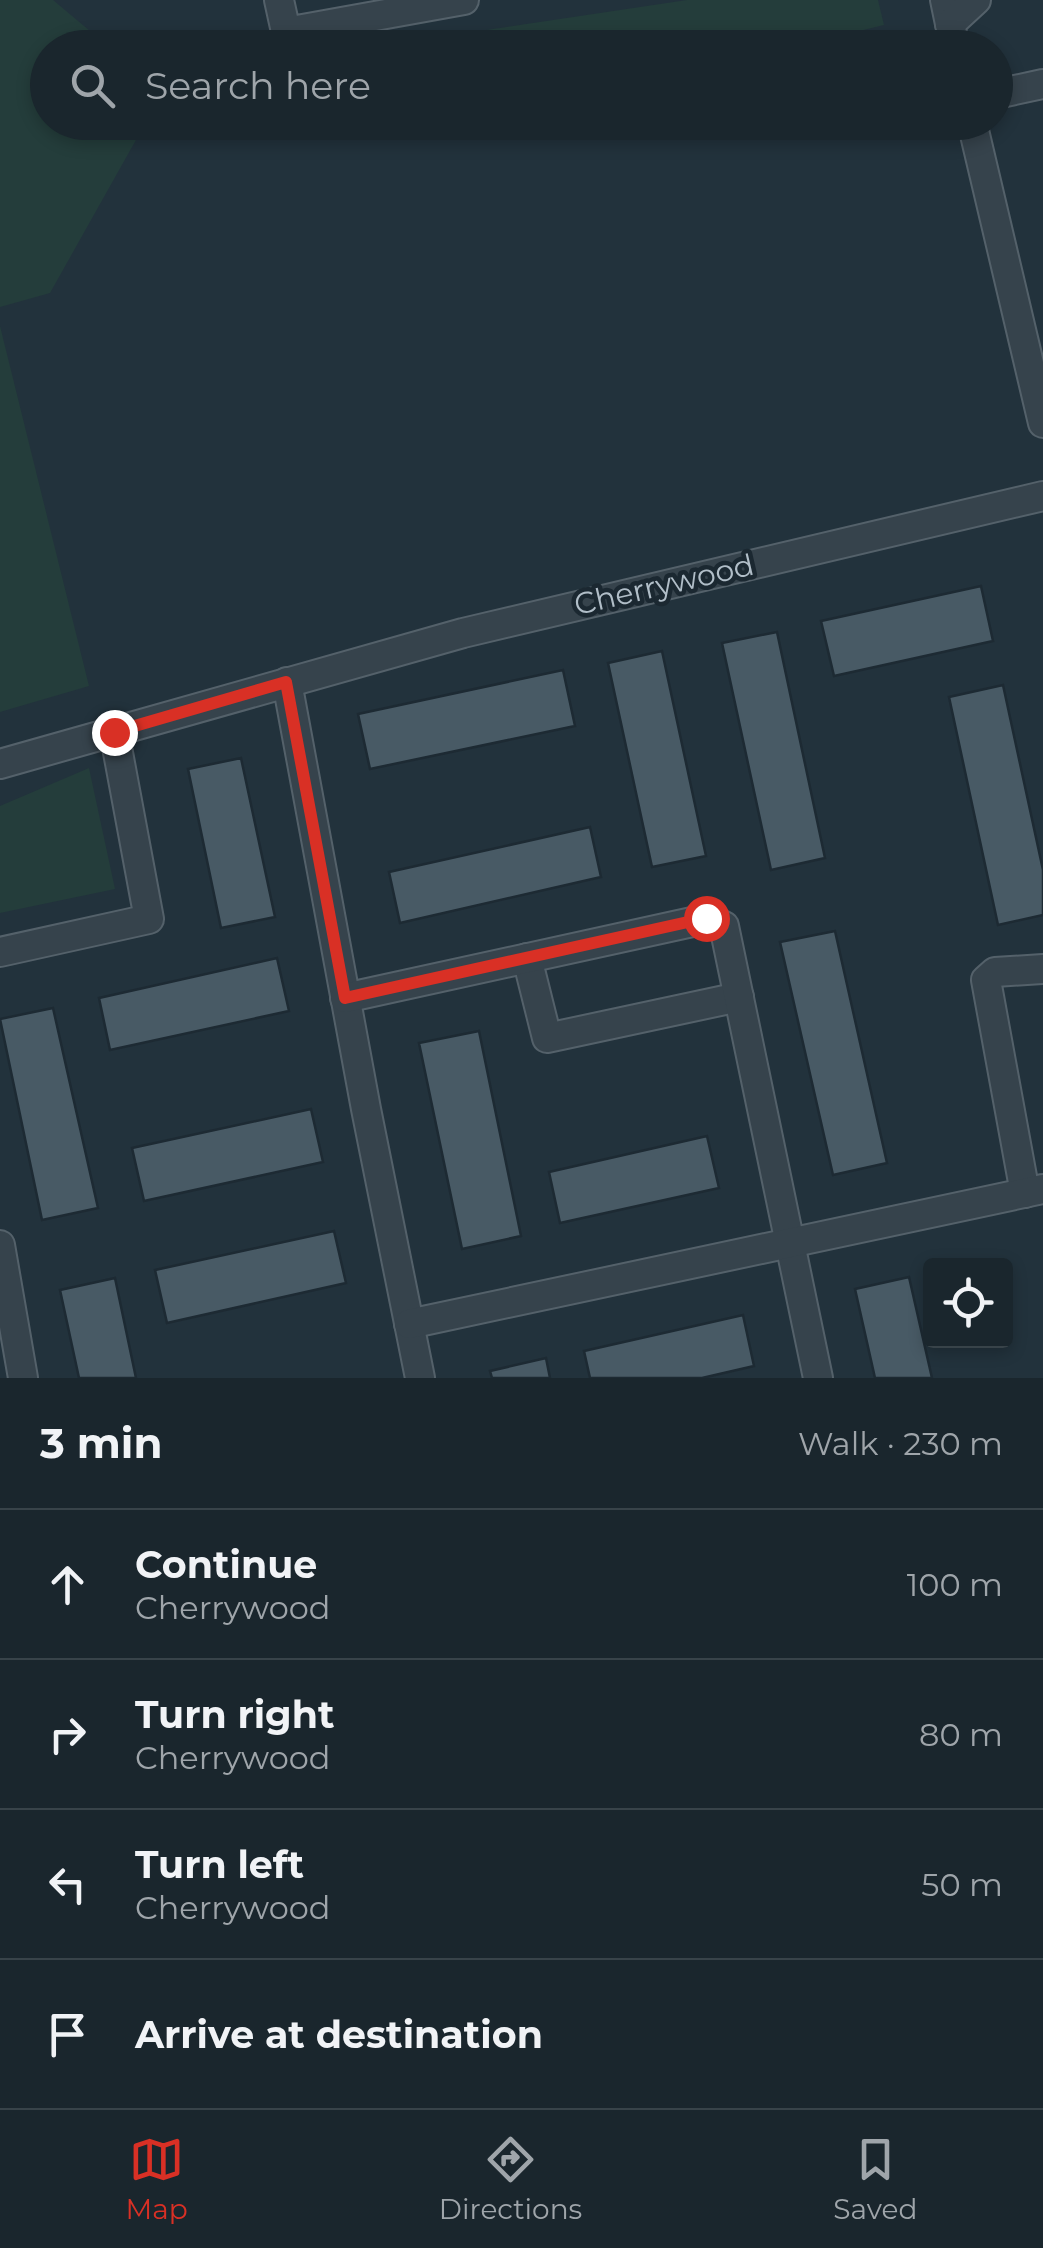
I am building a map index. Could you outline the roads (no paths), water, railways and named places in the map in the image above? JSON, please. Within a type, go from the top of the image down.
[{"type":"street","points":[[279,0],[286,30]]},
{"type":"street","points":[[299,30],[464,0]]},
{"type":"street","points":[[950,24],[976,0]]},
{"type":"street","points":[[1013,90],[1043,84]]},
{"type":"street","points":[[976,140],[1043,424]]},
{"type":"street","name":"Cherrywood","points":[[0,764],[482,628],[1043,496]]},
{"type":"street","points":[[286,682],[420,1378]]},
{"type":"street","points":[[0,952],[149,919],[114,732]]},
{"type":"street","points":[[345,998],[706,918],[724,926],[818,1378]]},
{"type":"street","points":[[527,958],[547,1038],[738,997]]},
{"type":"street","points":[[409,1324],[1034,1191],[986,980],[995,972],[1043,969]]},
{"type":"street","points":[[0,1245],[23,1378]]}]
